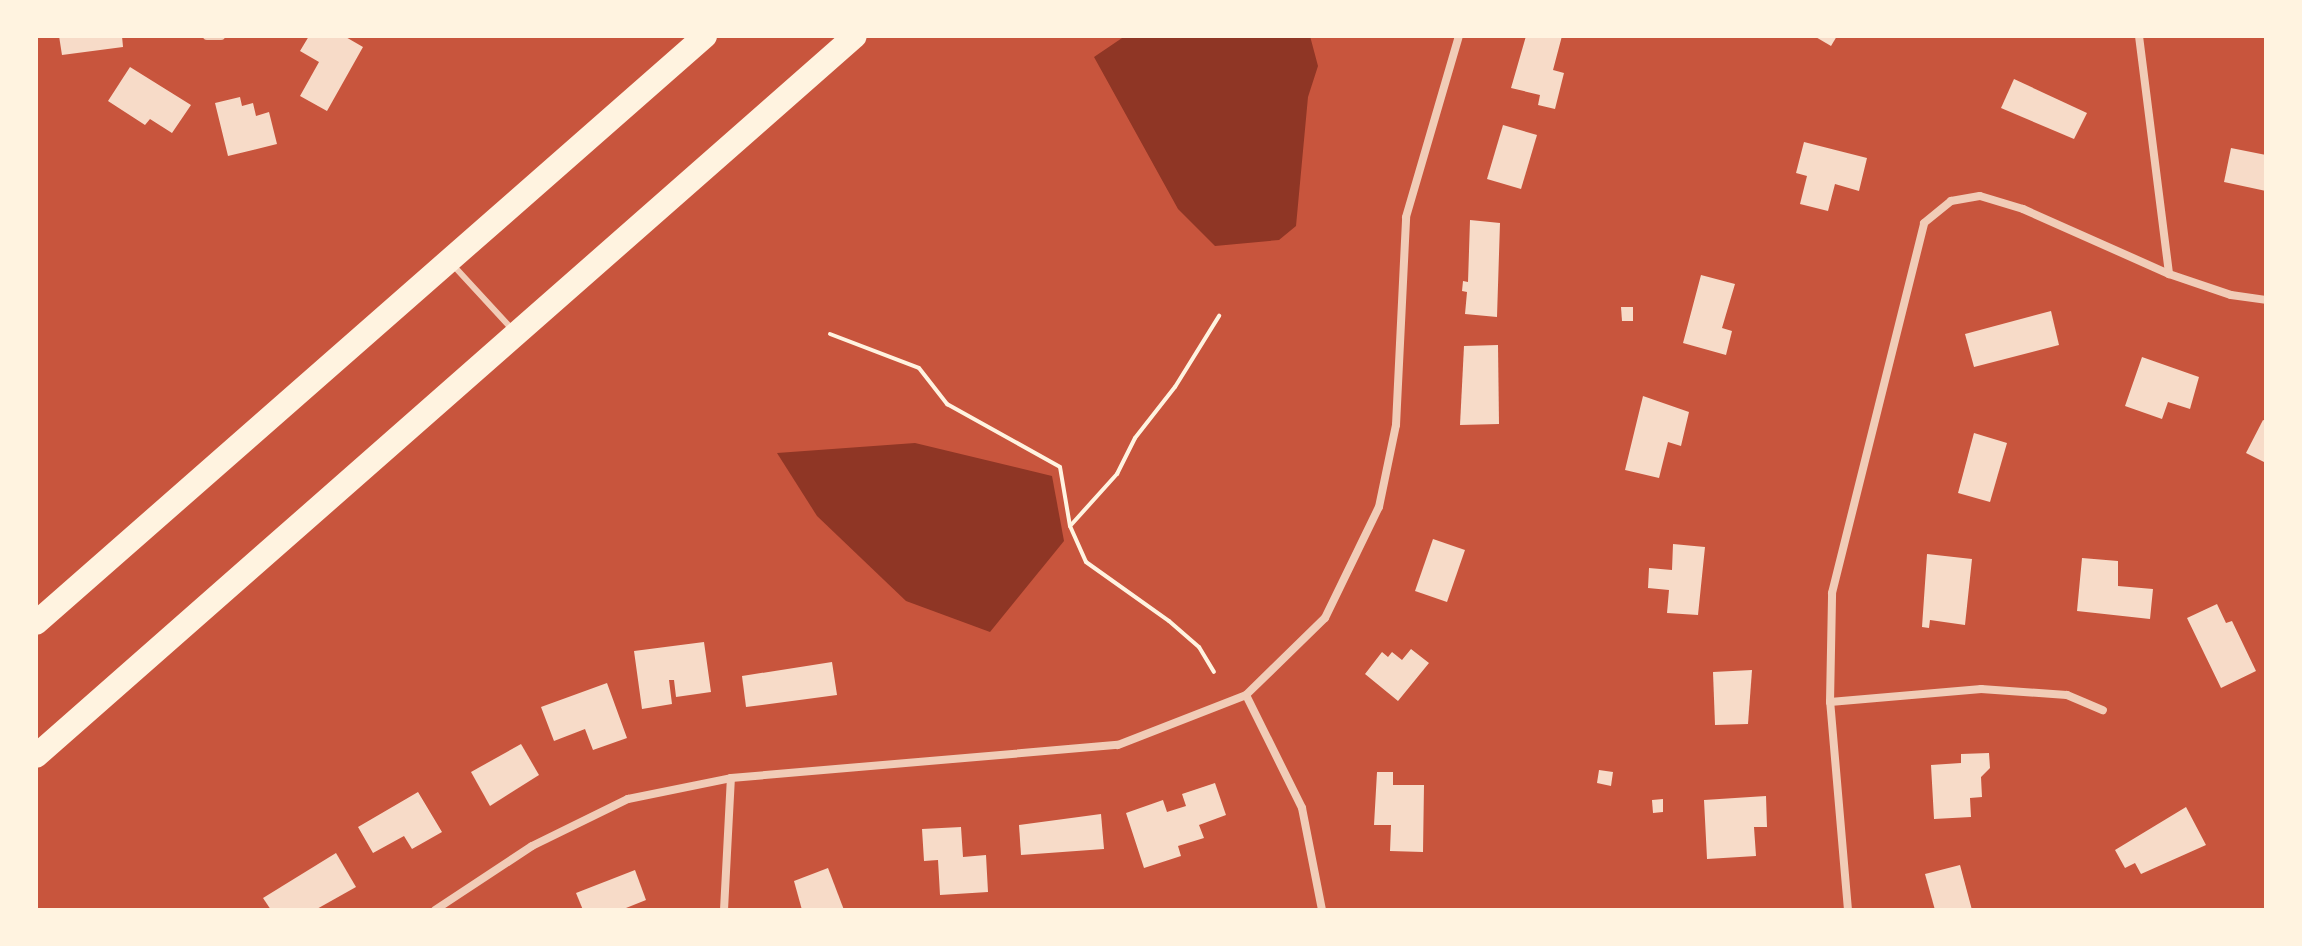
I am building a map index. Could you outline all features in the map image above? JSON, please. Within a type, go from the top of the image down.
[{"type":"highway","points":[[36,623],[705,36]]},
{"type":"highway","points":[[36,756],[855,36]]},
{"type":"street","points":[[207,36],[221,36]]},
{"type":"street","points":[[435,910],[532,846],[628,799],[731,778],[1118,745],[1246,695],[1325,618],[1379,507],[1396,425],[1406,217],[1459,36]]},
{"type":"street","points":[[2139,36],[2169,274]]},
{"type":"street","points":[[1848,910],[1830,702],[1832,593],[1924,223],[1938,208],[1960,197],[1980,196],[2023,209],[2169,274],[2231,295],[2266,300]]},
{"type":"street","points":[[1830,702],[1981,689],[2067,695],[2103,710]]},
{"type":"street","points":[[1246,695],[1302,808],[1322,910]]},
{"type":"street","points":[[724,910],[731,778]]},
{"type":"lane","points":[[450,261],[518,334]]},
{"type":"path","points":[[1070,526],[1117,474],[1135,438],[1175,387],[1219,316]]},
{"type":"path","points":[[830,334],[919,368],[947,404],[1060,467],[1070,526],[1086,562],[1169,621],[1199,647],[1214,672]]},
{"type":"shaded area","points":[[1125,36],[1310,36],[1318,66],[1308,97],[1296,226],[1279,240],[1215,246],[1178,209],[1094,57]]},
{"type":"shaded area","points":[[915,443],[1052,476],[1064,541],[990,632],[906,601],[817,516],[777,453]]},
{"type":"building","points":[[59,36],[122,36],[123,47],[62,55]]},
{"type":"building","points":[[309,36],[344,36],[363,47],[327,111],[300,96],[319,62],[300,51]]},
{"type":"building","points":[[1526,36],[1562,36],[1553,70],[1564,73],[1555,109],[1538,105],[1540,95],[1511,88]]},
{"type":"building","points":[[1814,36],[1837,36],[1831,46]]},
{"type":"building","points":[[130,67],[191,105],[172,133],[150,119],[145,125],[108,101]]},
{"type":"building","points":[[2014,79],[2087,113],[2074,139],[2001,108]]},
{"type":"building","points":[[240,97],[242,106],[253,103],[256,116],[269,112],[277,144],[228,156],[215,103]]},
{"type":"building","points":[[1503,125],[1537,135],[1521,189],[1487,179]]},
{"type":"building","points":[[1804,142],[1867,158],[1859,191],[1835,184],[1828,211],[1800,204],[1807,176],[1796,173]]},
{"type":"building","points":[[2231,148],[2266,155],[2266,191],[2224,182]]},
{"type":"building","points":[[1470,220],[1500,223],[1497,317],[1465,314],[1467,292],[1462,291],[1463,281],[1468,282]]},
{"type":"building","points":[[1701,275],[1735,284],[1722,328],[1732,331],[1726,355],[1683,343]]},
{"type":"building","points":[[1621,307],[1633,307],[1633,321],[1622,321]]},
{"type":"building","points":[[2051,311],[2059,345],[1974,367],[1965,334]]},
{"type":"building","points":[[1498,345],[1499,424],[1460,425],[1464,346]]},
{"type":"building","points":[[2142,357],[2199,377],[2190,409],[2168,402],[2162,419],[2125,406]]},
{"type":"building","points":[[1643,396],[1689,412],[1681,446],[1668,442],[1659,478],[1625,470]]},
{"type":"building","points":[[2263,420],[2266,421],[2266,463],[2246,453]]},
{"type":"building","points":[[1974,433],[2007,443],[1990,502],[1958,493]]},
{"type":"building","points":[[1433,539],[1465,550],[1447,602],[1415,591]]},
{"type":"building","points":[[1673,544],[1705,547],[1698,615],[1667,613],[1669,590],[1648,588],[1649,568],[1672,570]]},
{"type":"building","points":[[1927,554],[1972,559],[1965,625],[1930,620],[1929,628],[1922,627]]},
{"type":"building","points":[[2082,558],[2118,561],[2118,586],[2153,589],[2150,619],[2077,611]]},
{"type":"building","points":[[2217,604],[2226,623],[2232,621],[2256,671],[2221,688],[2187,618]]},
{"type":"building","points":[[704,642],[711,692],[676,697],[674,680],[669,680],[672,704],[642,709],[634,651]]},
{"type":"building","points":[[1411,649],[1429,663],[1398,701],[1365,674],[1382,652],[1388,657],[1392,652],[1402,660]]},
{"type":"building","points":[[832,662],[837,695],[746,707],[742,676]]},
{"type":"building","points":[[1752,670],[1748,724],[1715,725],[1713,672]]},
{"type":"building","points":[[607,683],[627,738],[593,750],[585,729],[554,741],[541,707]]},
{"type":"building","points":[[521,744],[539,775],[490,806],[471,772]]},
{"type":"building","points":[[1989,753],[1990,768],[1981,777],[1982,797],[1970,798],[1971,817],[1934,819],[1931,765],[1961,763],[1961,754]]},
{"type":"building","points":[[1599,770],[1613,772],[1611,786],[1597,783]]},
{"type":"building","points":[[1377,772],[1393,772],[1393,785],[1424,785],[1423,852],[1390,851],[1391,825],[1374,825]]},
{"type":"building","points":[[1215,783],[1226,815],[1199,825],[1204,838],[1178,846],[1181,856],[1144,868],[1126,813],[1163,800],[1167,812],[1186,806],[1182,794]]},
{"type":"building","points":[[418,792],[442,832],[412,849],[404,836],[373,853],[358,827]]},
{"type":"building","points":[[1766,796],[1767,827],[1754,827],[1756,856],[1707,859],[1704,800]]},
{"type":"building","points":[[1663,799],[1663,812],[1653,813],[1652,800]]},
{"type":"building","points":[[2186,807],[2206,845],[2141,874],[2135,863],[2125,868],[2115,850]]},
{"type":"building","points":[[1101,814],[1104,849],[1021,855],[1019,825]]},
{"type":"building","points":[[961,827],[963,857],[986,855],[988,892],[940,895],[938,860],[924,861],[922,829]]},
{"type":"building","points":[[336,853],[356,887],[315,910],[271,910],[263,898]]},
{"type":"building","points":[[1960,865],[1972,910],[1935,910],[1925,874]]},
{"type":"building","points":[[828,868],[844,910],[802,910],[794,881]]},
{"type":"building","points":[[635,870],[646,900],[621,910],[583,910],[576,893]]}]
